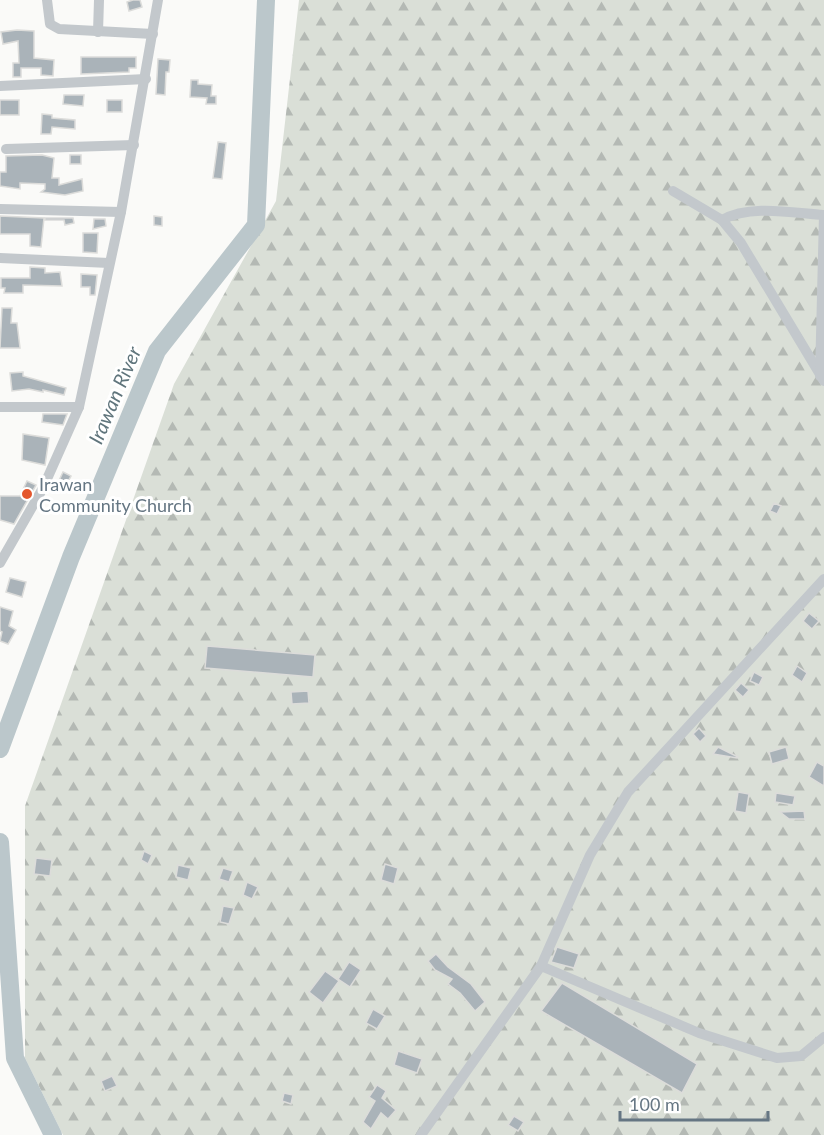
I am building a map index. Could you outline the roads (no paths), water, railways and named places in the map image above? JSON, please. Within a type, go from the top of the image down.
[{"type":"street","points":[[47,0],[48,19],[54,28],[153,34]]},
{"type":"street","points":[[98,32],[99,0]]},
{"type":"street","points":[[0,563],[43,488],[79,407],[91,361],[134,146],[158,0]]},
{"type":"street","points":[[0,86],[146,79]]},
{"type":"street","points":[[6,149],[134,146]]},
{"type":"street","points":[[673,191],[722,220],[741,243],[822,379]]},
{"type":"street","points":[[0,209],[121,212]]},
{"type":"street","points":[[722,220],[731,215],[748,212],[824,215],[822,379]]},
{"type":"street","points":[[0,258],[109,263]]},
{"type":"street","points":[[0,407],[79,407]]},
{"type":"street","points":[[421,1135],[541,966],[590,855],[628,792],[824,579]]},
{"type":"street","points":[[541,966],[699,1033],[777,1058],[801,1056],[824,1037]]},
{"type":"waterway","name":"Irawan River","points":[[0,749],[71,557],[157,351],[256,225],[266,0]]},
{"type":"waterway","name":"Irawan River","points":[[0,842],[15,1058],[53,1135]]},
{"type":"place","name":"Irawan Community Church","points":[[27,494]]}]
